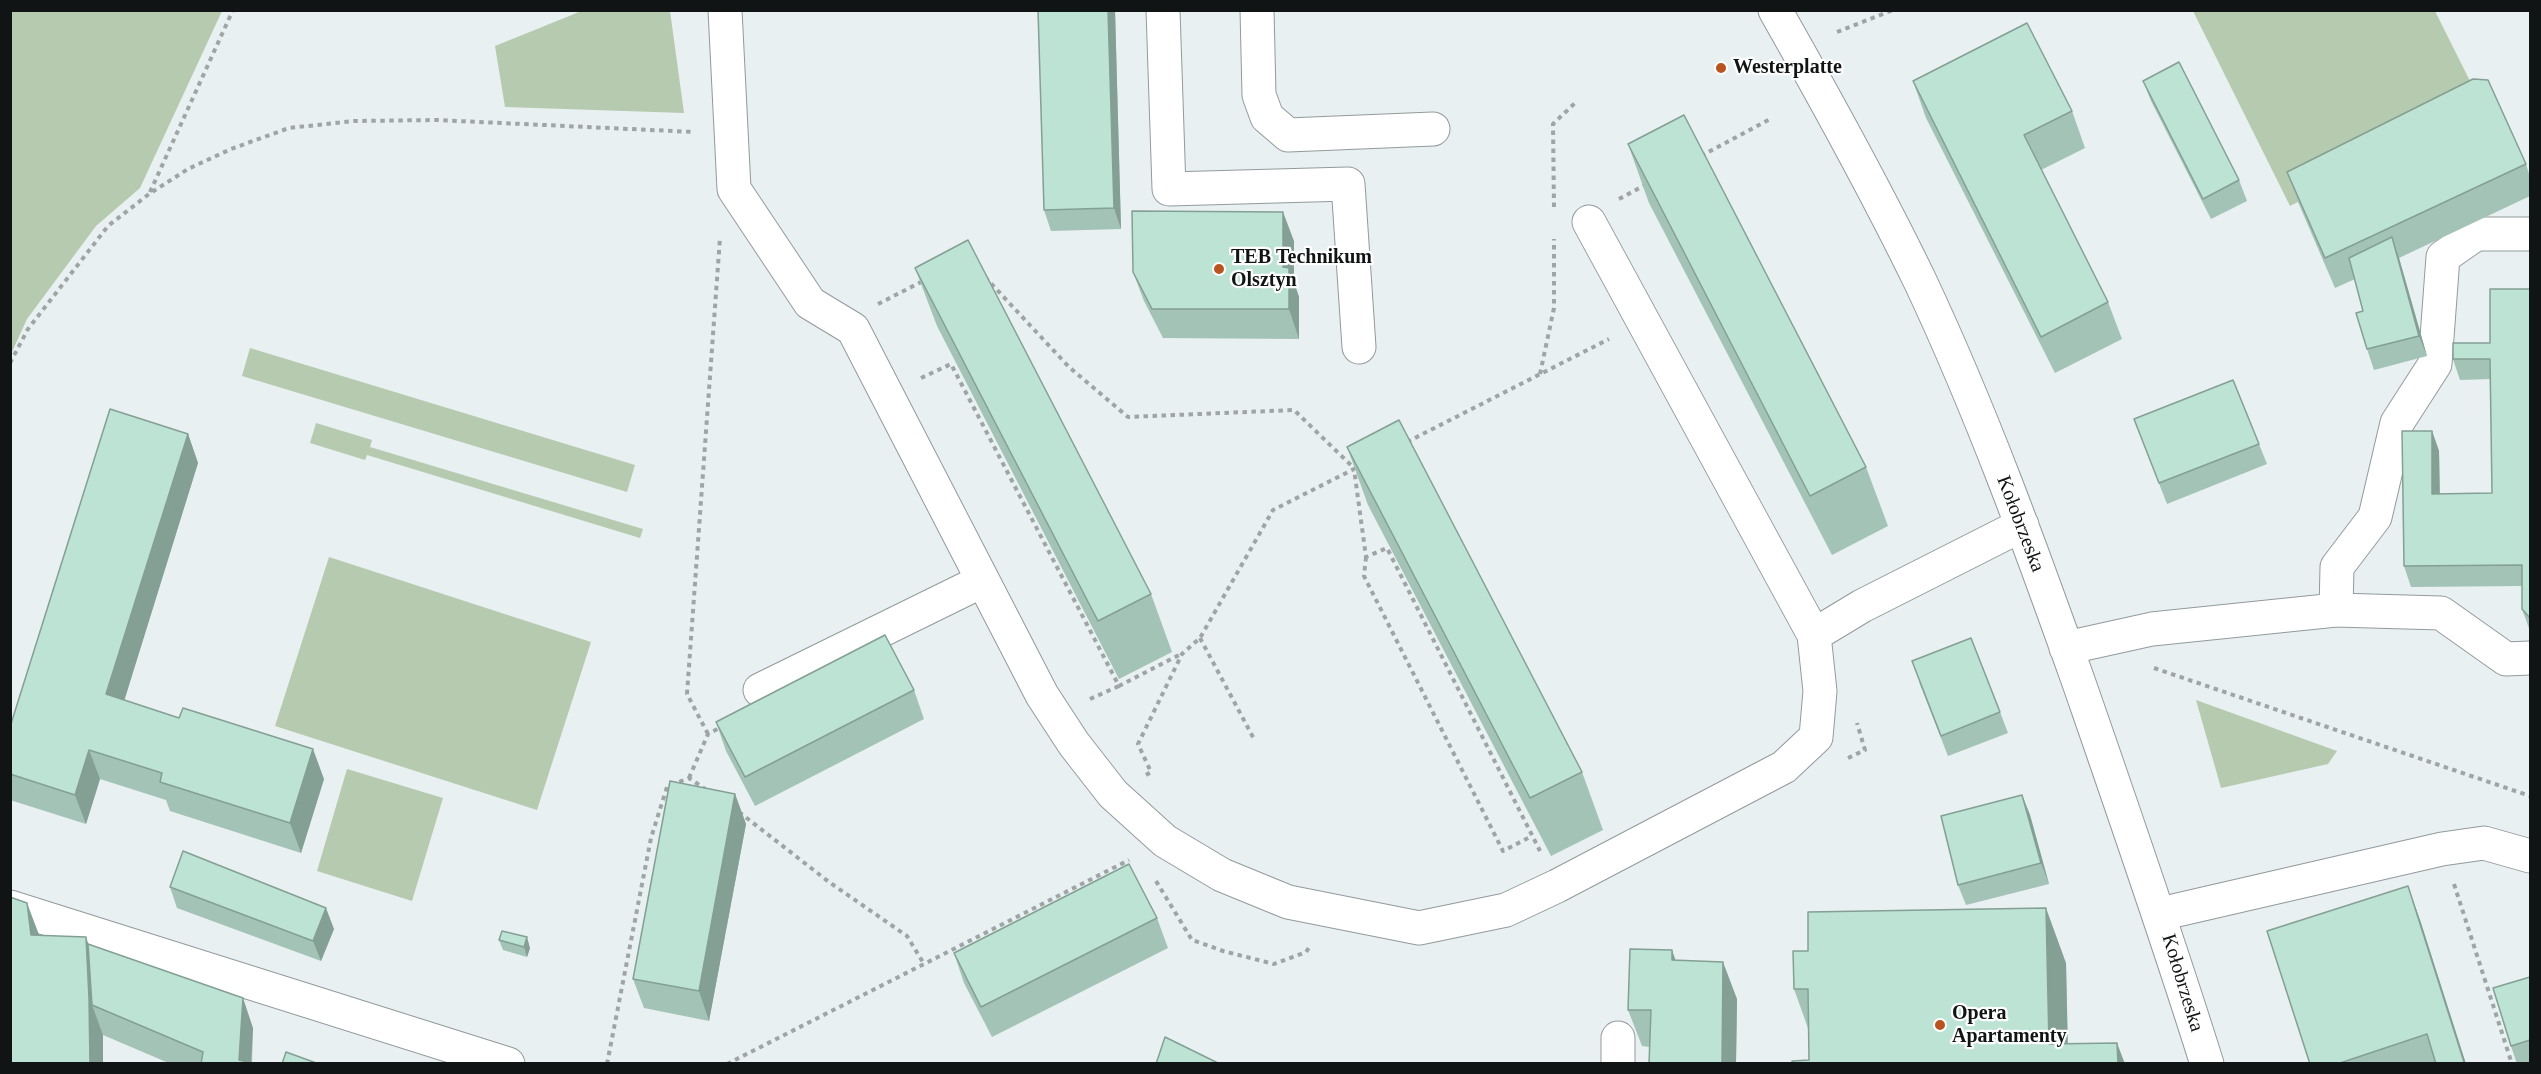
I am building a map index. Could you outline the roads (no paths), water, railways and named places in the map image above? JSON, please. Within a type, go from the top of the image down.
[{"type":"street","points":[[725,10],[734,189],[810,303],[853,329],[1042,695],[1074,744],[1113,794],[1165,841],[1222,875],[1288,902],[1419,927],[1506,910],[1557,886],[1784,767],[1816,737],[1820,691],[1814,635],[1589,222]]},
{"type":"street","points":[[1163,10],[1169,189],[1348,184],[1359,347]]},
{"type":"street","points":[[1257,10],[1259,95],[1267,117],[1288,135],[1433,129]]},
{"type":"street","name":"Kołobrzeska","points":[[1774,10],[1896,233],[1921,285],[2022,525],[2160,914],[2207,1064]]},
{"type":"street","points":[[2336,610],[2337,567],[2375,517],[2397,423],[2435,364],[2443,257],[2476,234],[2530,234]]},
{"type":"street","points":[[1814,635],[1862,606],[2022,525]]},
{"type":"street","points":[[760,690],[982,581]]},
{"type":"street","points":[[2066,648],[2151,629],[2336,610],[2441,613],[2506,659],[2530,658]]},
{"type":"street","points":[[2160,914],[2442,849],[2484,843],[2530,856]]},
{"type":"street","points":[[10,907],[490,1060]]},
{"type":"place","name":"Westerplatte","points":[[1721,68]]},
{"type":"place","name":"TEB Technikum Olsztyn","points":[[1219,269]]},
{"type":"place","name":"Opera Apartamenty","points":[[1940,1025]]}]
